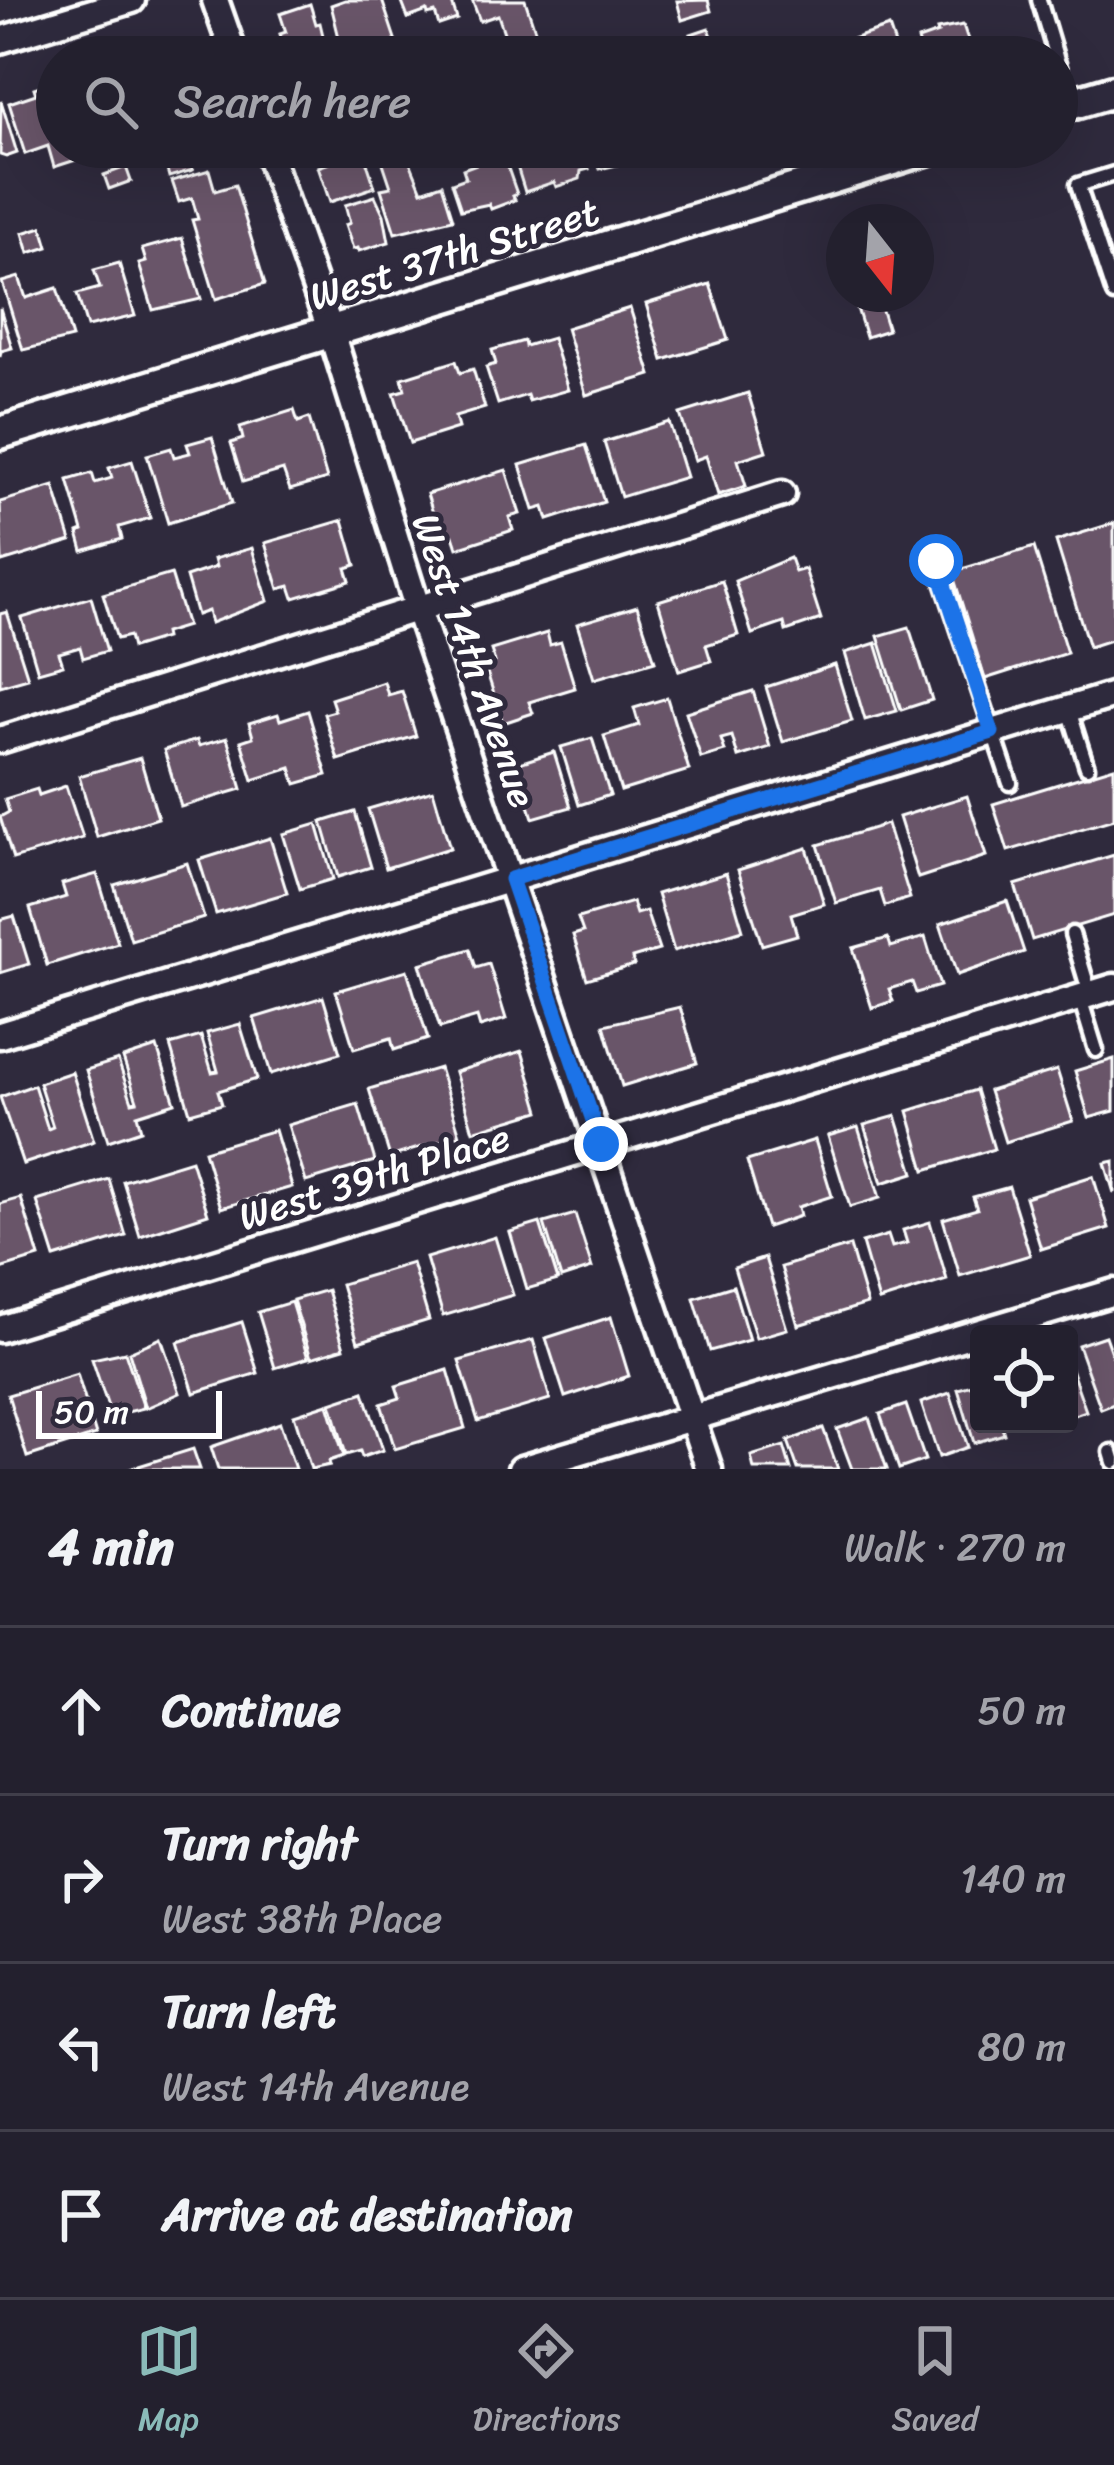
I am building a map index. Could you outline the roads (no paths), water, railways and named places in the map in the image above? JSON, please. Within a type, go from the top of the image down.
[{"type":"street","points":[[0,40],[132,0]]},
{"type":"street","points":[[215,0],[228,36]]},
{"type":"street","points":[[1078,102],[1114,91]]},
{"type":"street","name":"West 14th Avenue","points":[[273,168],[709,1469]]},
{"type":"street","name":"West 37th Street","points":[[0,433],[864,168]]},
{"type":"street","points":[[0,740],[782,494]]},
{"type":"street","points":[[0,1034],[1114,695]]},
{"type":"street","name":"West 39th Place","points":[[0,1329],[1094,994]]},
{"type":"street","points":[[521,1469],[1114,1292]]},
{"type":"lane","points":[[1039,0],[1050,36]]},
{"type":"lane","points":[[1114,174],[1078,185],[1114,293]]},
{"type":"lane","points":[[936,561],[1010,783]]},
{"type":"lane","points":[[1068,709],[1087,767]]},
{"type":"lane","points":[[1072,934],[1094,994],[1096,1050]]}]
